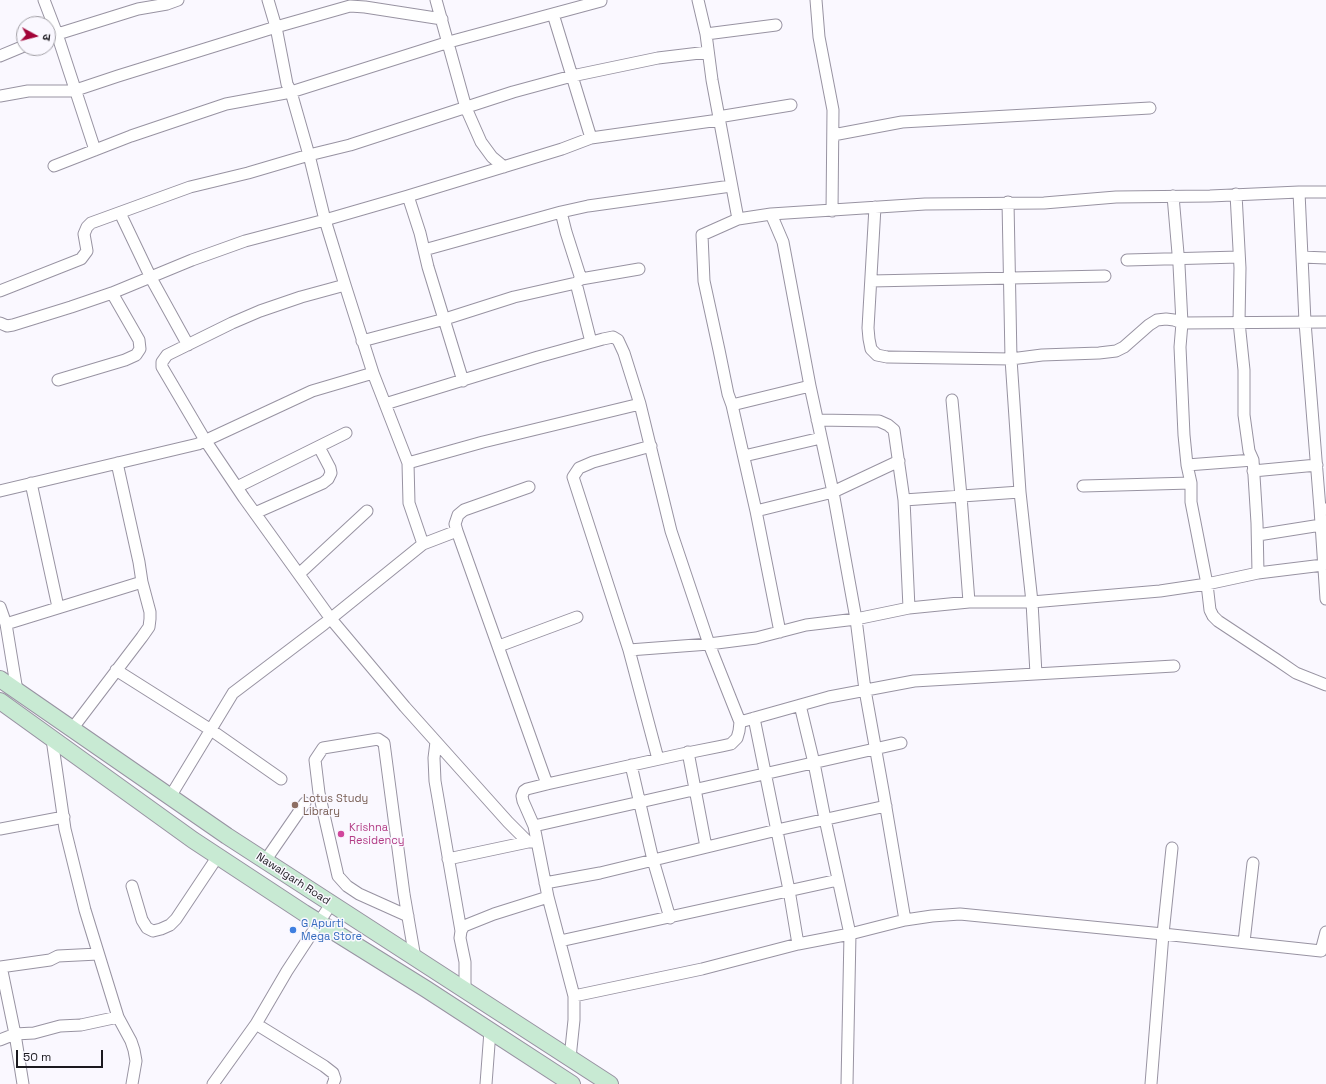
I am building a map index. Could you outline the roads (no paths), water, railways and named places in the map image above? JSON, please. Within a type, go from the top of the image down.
[{"type":"street","points":[[44,0],[48,16]]},
{"type":"street","points":[[56,34],[138,9],[167,4],[178,0]]},
{"type":"street","points":[[268,0],[276,27],[287,84],[291,92],[309,155],[325,220],[344,285],[373,373],[408,463],[409,503],[423,544]]},
{"type":"street","points":[[436,0],[466,108],[481,142],[492,157],[504,167]]},
{"type":"street","points":[[698,0],[706,34],[719,118],[738,219]]},
{"type":"street","points":[[816,0],[819,37],[833,110],[832,211]]},
{"type":"street","points":[[54,166],[131,136],[226,104],[291,92],[448,42],[602,2]]},
{"type":"street","points":[[0,96],[28,91],[57,92],[76,90],[276,27],[350,6],[442,18]]},
{"type":"street","points":[[553,14],[591,138]]},
{"type":"street","points":[[706,34],[776,25]]},
{"type":"street","points":[[56,42],[76,90],[95,150]]},
{"type":"street","points":[[0,56],[16,49]]},
{"type":"street","points":[[0,291],[81,259],[87,251],[84,234],[86,227],[91,223],[190,188],[350,145],[514,92],[572,76],[658,58],[708,52]]},
{"type":"street","points":[[0,323],[7,326],[13,325],[112,293],[192,260],[245,241],[408,196],[562,149],[591,138],[791,106]]},
{"type":"street","points":[[833,135],[902,122],[1150,108]]},
{"type":"street","points":[[424,250],[561,212],[588,206],[731,186]]},
{"type":"street","points":[[1299,192],[1305,322],[1317,465],[1323,509],[1321,525],[1326,598]]},
{"type":"street","points":[[780,632],[756,511],[732,405],[728,394],[704,281],[702,235],[738,219],[771,214],[925,204],[1008,202],[1044,203],[1116,196],[1210,196],[1326,192]]},
{"type":"street","points":[[1236,194],[1239,257],[1239,322],[1244,370],[1244,415],[1249,451],[1253,466],[1258,535],[1258,573]]},
{"type":"street","points":[[408,196],[463,381]]},
{"type":"street","points":[[1173,196],[1179,259],[1182,323],[1180,354],[1184,435],[1187,465],[1191,483],[1191,502],[1207,584],[1210,610],[1218,622],[1296,673],[1326,685]]},
{"type":"street","points":[[1008,202],[1011,359],[1020,492],[1032,602],[1036,674]]},
{"type":"street","points":[[875,207],[869,339],[871,349],[877,354],[887,357],[1011,359],[1042,355],[1116,351],[1129,344],[1149,325],[1158,320],[1166,319],[1182,323],[1326,322]]},
{"type":"street","points":[[561,212],[591,342]]},
{"type":"street","points":[[120,213],[150,278],[188,345]]},
{"type":"street","points":[[771,214],[784,242],[810,386],[833,492],[856,619],[865,690],[886,806],[904,920]]},
{"type":"street","points":[[1127,260],[1239,257]]},
{"type":"street","points":[[1302,257],[1326,258]]},
{"type":"street","points":[[362,341],[445,319],[514,297],[578,281],[639,269]]},
{"type":"street","points":[[871,282],[1105,276]]},
{"type":"street","points":[[344,285],[301,297],[260,311],[164,357],[162,367],[205,440],[331,619],[405,707],[508,822],[532,842]]},
{"type":"street","points":[[58,380],[125,360],[136,355],[140,349],[139,340],[112,293]]},
{"type":"street","points":[[385,404],[591,342],[613,337],[618,340],[624,353],[640,404],[671,531],[709,644],[740,722],[737,738],[731,744],[688,752],[547,784],[524,791],[522,796],[523,801],[534,826],[532,842],[545,883],[574,996],[574,1020],[570,1058]]},
{"type":"street","points":[[0,491],[198,444],[312,391],[373,373]]},
{"type":"street","points":[[732,405],[810,386]]},
{"type":"street","points":[[952,400],[969,602]]},
{"type":"street","points":[[408,463],[483,442],[640,404]]},
{"type":"street","points":[[817,420],[879,422],[888,425],[894,430],[904,500],[909,608]]},
{"type":"street","points":[[237,487],[346,433]]},
{"type":"street","points":[[744,456],[821,438]]},
{"type":"street","points":[[651,446],[593,462],[579,468],[573,477],[629,650],[658,759]]},
{"type":"street","points":[[255,513],[323,483],[328,479],[331,473],[330,468],[319,447]]},
{"type":"street","points":[[756,511],[833,492],[899,461]]},
{"type":"street","points":[[72,729],[149,627],[150,612],[142,582],[117,463]]},
{"type":"street","points":[[1187,465],[1317,465]]},
{"type":"street","points":[[31,483],[58,607]]},
{"type":"street","points":[[1083,486],[1191,483]]},
{"type":"street","points":[[529,487],[464,510],[458,515],[455,524],[547,784]]},
{"type":"street","points":[[904,500],[1020,492]]},
{"type":"street","points":[[299,574],[367,511]]},
{"type":"street","points":[[1258,535],[1321,525]]},
{"type":"street","points":[[160,816],[233,693],[331,619],[423,544],[457,531]]},
{"type":"street","points":[[629,650],[709,644],[756,638],[806,625],[856,619],[909,608],[969,602],[1032,602],[1152,592],[1207,584],[1258,573],[1323,565]]},
{"type":"street","points":[[6,624],[142,582]]},
{"type":"street","points":[[0,607],[6,624],[17,691]]},
{"type":"street","points":[[498,646],[577,617]]},
{"type":"street","points":[[740,722],[829,697],[914,681],[1174,666]]},
{"type":"street","points":[[116,670],[211,730],[281,779]]},
{"type":"street","name":"Nawalgarh Road","points":[[0,679],[227,836],[610,1084]]},
{"type":"street","points":[[0,701],[218,856],[319,923],[426,989],[572,1084]]},
{"type":"street","points":[[800,705],[814,762],[850,934],[847,1084]]},
{"type":"street","points":[[754,718],[789,890],[798,944]]},
{"type":"street","points":[[52,739],[66,829],[85,910],[118,1017],[131,1041],[134,1050],[136,1061],[130,1083]]},
{"type":"street","points":[[408,916],[359,894],[347,886],[338,876],[319,793],[315,760],[322,748],[378,739],[384,743],[415,958]]},
{"type":"street","points":[[436,742],[434,758],[435,781],[461,931],[460,938],[465,962],[465,990]]},
{"type":"street","points":[[534,826],[902,743]]},
{"type":"street","points":[[688,752],[706,847]]},
{"type":"street","points":[[631,765],[653,860],[670,918]]},
{"type":"street","points":[[265,861],[305,803]]},
{"type":"street","points":[[545,883],[600,872],[886,806]]},
{"type":"street","points":[[0,829],[64,817]]},
{"type":"street","points":[[448,860],[532,842]]},
{"type":"street","points":[[1152,1084],[1163,934],[1172,848]]},
{"type":"street","points":[[132,886],[142,920],[147,928],[153,931],[161,929],[170,925],[176,919],[218,856]]},
{"type":"street","points":[[1244,942],[1253,864]]},
{"type":"street","points":[[560,941],[838,880]]},
{"type":"street","points":[[461,931],[464,926],[469,923],[548,897]]},
{"type":"street","points":[[213,1084],[256,1024],[287,972],[331,904]]},
{"type":"street","points":[[574,996],[702,969],[798,944],[850,934],[904,920],[932,916],[960,914],[1323,951],[1326,932]]},
{"type":"street","points":[[23,1084],[15,1034],[2,971],[0,968],[50,960],[58,956],[98,954]]},
{"type":"street","points":[[0,1040],[15,1034],[34,1033],[60,1026],[81,1025],[118,1017]]},
{"type":"street","points":[[256,1024],[333,1073],[335,1079],[333,1084]]},
{"type":"street","points":[[486,1084],[490,1031]]},
{"type":"place","name":"Lotus Study Library","points":[[295,805]]},
{"type":"place","name":"Krishna Residency","points":[[341,834]]},
{"type":"place","name":"G Apurti Mega Store","points":[[293,930]]}]
